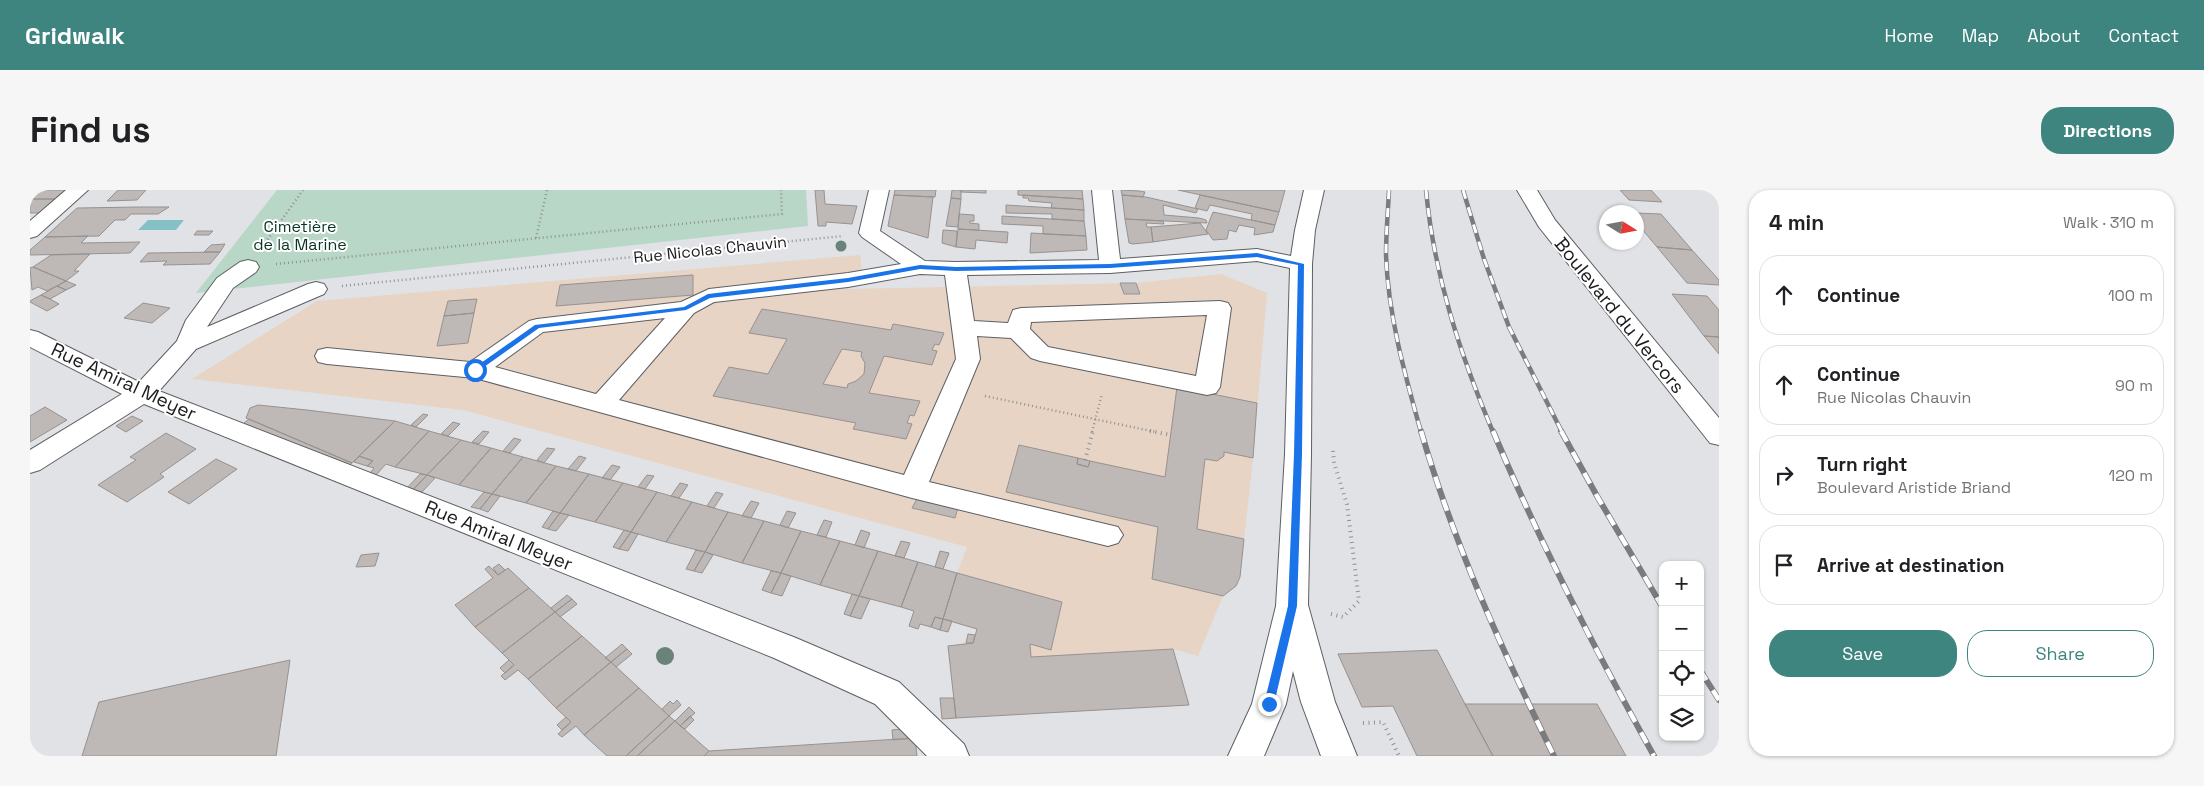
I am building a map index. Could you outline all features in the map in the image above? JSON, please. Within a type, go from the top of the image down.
[{"type":"street","points":[[30,232],[78,190]]},
{"type":"street","points":[[879,190],[869,233],[920,267]]},
{"type":"street","points":[[1102,190],[1110,266]]},
{"type":"street","points":[[1246,756],[1269,704],[1292,606],[1298,454],[1301,264],[1305,230],[1314,190]]},
{"type":"street","name":"Boulevard du Vercors","points":[[1527,190],[1546,223],[1719,436]]},
{"type":"street","points":[[601,404],[686,308],[708,296],[848,280],[920,267],[956,269],[1110,266],[1257,255],[1301,264]]},
{"type":"street","points":[[30,463],[142,394],[188,344],[198,320],[225,283],[248,267]]},
{"type":"street","points":[[912,488],[968,359],[956,269]]},
{"type":"street","points":[[188,344],[316,289]]},
{"type":"street","points":[[475,370],[537,326],[686,308]]},
{"type":"street","points":[[964,328],[1018,331],[1040,353],[1207,387],[1220,308],[1021,315],[1018,331]]},
{"type":"street","name":"Rue Amiral Meyer","points":[[30,337],[142,394],[785,648],[887,693],[951,756]]},
{"type":"street","points":[[328,356],[475,370],[912,488],[1108,535]]},
{"type":"street","points":[[1292,606],[1318,702],[1339,756]]},
{"type":"path","points":[[248,267],[303,190]]},
{"type":"path","points":[[536,238],[547,190]]},
{"type":"path","points":[[248,267],[782,214],[781,190]]},
{"type":"path","name":"Rue Nicolas Chauvin","points":[[316,289],[869,233]]},
{"type":"path","points":[[1085,460],[1110,367]]},
{"type":"path","points":[[955,389],[1171,435]]},
{"type":"path","points":[[1292,606],[1343,617],[1359,601],[1347,504],[1334,464],[1333,444]]},
{"type":"shaded area","points":[[860,255],[862,272],[848,272],[848,289],[1136,283],[1221,274],[1267,293],[1253,458],[1240,577],[1236,586],[1223,596],[1198,656],[1173,649],[1031,657],[1030,644],[1051,650],[1062,602],[957,573],[967,547],[463,410],[192,379],[317,301]]},
{"type":"green space","name":"Cimetière de la Marine","points":[[277,190],[806,190],[808,226],[196,293]]},
{"type":"water","points":[[148,220],[184,220],[176,230],[138,230]]},
{"type":"building","points":[[30,190],[66,190],[55,199],[30,199]]},
{"type":"building","points":[[118,190],[146,190],[137,200],[107,201]]},
{"type":"building","points":[[815,190],[824,190],[825,204],[857,206],[852,224],[826,222],[826,226],[818,226]]},
{"type":"building","points":[[895,190],[936,190],[935,197],[894,195]]},
{"type":"building","points":[[952,190],[961,190],[961,199],[951,198]]},
{"type":"building","points":[[961,190],[986,190],[986,193],[961,192]]},
{"type":"building","points":[[1018,190],[1082,190],[1083,199],[1018,195]]},
{"type":"building","points":[[1121,190],[1145,192],[1143,197],[1122,195]]},
{"type":"building","points":[[1178,190],[1285,190],[1279,212]]},
{"type":"building","points":[[1620,190],[1651,190],[1662,202],[1629,200]]},
{"type":"building","points":[[894,195],[933,197],[928,238],[888,226]]},
{"type":"building","points":[[1023,195],[1083,199],[1084,210],[1051,208],[1052,203],[1029,201],[1028,198],[1023,198]]},
{"type":"building","points":[[1122,195],[1146,197],[1198,209],[1196,213],[1163,205],[1164,215],[1199,218],[1206,220],[1207,223],[1125,219]]},
{"type":"building","points":[[1200,195],[1279,212],[1275,225],[1251,220],[1252,214],[1210,205],[1207,211],[1195,208]]},
{"type":"building","points":[[951,198],[961,199],[958,227],[946,226]]},
{"type":"building","points":[[30,199],[55,199],[40,213],[30,213]]},
{"type":"building","points":[[1006,205],[1084,210],[1084,221],[1052,219],[1052,214],[1006,213]]},
{"type":"building","points":[[169,207],[158,214],[131,214],[125,220],[115,220],[99,236],[45,237],[77,208]]},
{"type":"building","points":[[1213,212],[1275,225],[1273,232],[1254,235],[1255,228],[1239,225],[1236,232],[1229,230],[1227,239],[1213,240],[1206,230]]},
{"type":"building","points":[[1644,213],[1661,214],[1692,250],[1657,247],[1644,232]]},
{"type":"building","points":[[959,214],[974,215],[974,221],[970,221],[970,223],[979,224],[979,230],[958,229]]},
{"type":"building","points":[[1002,216],[1084,221],[1086,236],[1043,234],[1043,226],[1002,224]]},
{"type":"building","points":[[1125,219],[1163,221],[1164,224],[1146,223],[1147,227],[1151,227],[1153,242],[1133,244],[1129,243]]},
{"type":"building","points":[[1200,223],[1208,234],[1153,242],[1151,227]]},
{"type":"building","points":[[958,229],[1008,232],[1007,243],[976,240],[975,249],[956,247]]},
{"type":"building","points":[[943,230],[957,231],[956,247],[942,243]]},
{"type":"building","points":[[197,231],[213,231],[209,235],[194,235]]},
{"type":"building","points":[[1031,233],[1086,236],[1087,250],[1030,253]]},
{"type":"building","points":[[88,236],[81,243],[140,242],[130,253],[30,255],[30,250],[45,237]]},
{"type":"building","points":[[225,244],[220,252],[204,252],[211,245]]},
{"type":"building","points":[[1657,247],[1692,250],[1719,280],[1719,285],[1687,283]]},
{"type":"building","points":[[220,252],[210,264],[163,265],[167,261],[140,262],[148,253]]},
{"type":"building","points":[[90,254],[74,271],[79,271],[66,281],[33,267],[51,255]]},
{"type":"building","points":[[33,267],[66,281],[47,291],[38,287],[32,290],[30,268]]},
{"type":"building","points":[[693,275],[693,295],[556,306],[560,285]]},
{"type":"building","points":[[66,281],[76,285],[66,290],[57,286]]},
{"type":"building","points":[[1120,283],[1136,283],[1140,294],[1124,294]]},
{"type":"building","points":[[57,286],[66,290],[50,299],[41,295]]},
{"type":"building","points":[[1672,294],[1707,296],[1719,310],[1719,337],[1704,336]]},
{"type":"building","points":[[41,295],[59,304],[47,311],[30,302]]},
{"type":"building","points":[[477,299],[474,313],[444,316],[448,301]]},
{"type":"building","points":[[143,303],[170,308],[152,323],[124,318]]},
{"type":"building","points":[[762,309],[891,330],[893,324],[944,333],[939,345],[935,344],[932,350],[937,351],[932,365],[884,356],[869,393],[920,401],[914,416],[910,415],[907,423],[912,424],[906,439],[853,429],[856,423],[713,396],[729,367],[768,374],[787,339],[749,333]],"holes":[[[842,349],[862,352],[861,356],[865,363],[864,374],[856,381],[848,384],[847,388],[823,384]]]},
{"type":"building","points":[[474,313],[468,343],[437,346],[444,316]]},
{"type":"building","points":[[1704,336],[1719,337],[1719,354]]},
{"type":"building","points":[[1177,387],[1257,403],[1253,458],[1224,452],[1224,456],[1217,461],[1205,459],[1197,529],[1244,539],[1240,577],[1236,586],[1223,596],[1152,579],[1158,527],[1006,492],[1019,445],[1078,458],[1077,464],[1088,467],[1090,461],[1165,477]]},
{"type":"building","points":[[258,405],[395,421],[352,463],[246,418],[250,408]]},
{"type":"building","points":[[45,407],[67,420],[30,442],[30,416]]},
{"type":"building","points":[[423,414],[428,415],[416,427],[411,425]]},
{"type":"building","points":[[132,416],[143,421],[126,432],[116,426]]},
{"type":"building","points":[[249,419],[352,463],[346,469],[245,425],[244,423]]},
{"type":"building","points":[[395,421],[429,431],[395,467],[386,464],[376,475],[370,473],[374,468],[367,466],[373,461],[359,456]]},
{"type":"building","points":[[453,422],[460,424],[448,436],[441,434]]},
{"type":"building","points":[[429,431],[461,440],[427,475],[395,467]]},
{"type":"building","points":[[483,431],[489,432],[479,444],[472,442]]},
{"type":"building","points":[[166,433],[196,449],[160,474],[164,477],[127,502],[98,485],[136,460],[130,457]]},
{"type":"building","points":[[514,438],[521,440],[510,453],[503,451]]},
{"type":"building","points":[[461,440],[491,448],[459,485],[427,475]]},
{"type":"building","points":[[491,448],[523,457],[492,494],[459,485]]},
{"type":"building","points":[[547,448],[555,449],[544,463],[537,460]]},
{"type":"building","points":[[359,456],[373,461],[367,466],[354,462]]},
{"type":"building","points":[[579,456],[586,458],[576,471],[568,469]]},
{"type":"building","points":[[523,457],[556,466],[526,503],[492,494]]},
{"type":"building","points":[[1078,458],[1090,461],[1088,467],[1077,464]]},
{"type":"building","points":[[216,459],[237,469],[189,504],[168,492]]},
{"type":"building","points":[[612,465],[620,467],[610,480],[602,478]]},
{"type":"building","points":[[556,466],[589,474],[560,513],[526,503]]},
{"type":"building","points":[[420,474],[427,475],[413,490],[407,488]]},
{"type":"building","points":[[589,474],[623,483],[595,522],[560,513]]},
{"type":"building","points":[[427,475],[435,478],[422,492],[413,490]]},
{"type":"building","points":[[647,475],[654,476],[645,489],[638,487]]},
{"type":"building","points":[[623,483],[657,492],[631,532],[595,522]]},
{"type":"building","points":[[680,483],[688,485],[679,498],[671,496]]},
{"type":"building","points":[[484,492],[492,494],[480,509],[471,507]]},
{"type":"building","points":[[657,492],[692,502],[666,542],[631,532]]},
{"type":"building","points":[[716,492],[723,494],[714,508],[707,506]]},
{"type":"building","points":[[492,494],[500,496],[488,512],[480,509]]},
{"type":"building","points":[[919,495],[959,504],[955,518],[912,508]]},
{"type":"building","points":[[751,501],[759,503],[751,518],[742,516]]},
{"type":"building","points":[[692,502],[728,512],[705,552],[666,542]]},
{"type":"building","points":[[553,511],[560,513],[548,529],[542,527]]},
{"type":"building","points":[[787,511],[796,513],[788,528],[780,525]]},
{"type":"building","points":[[728,512],[764,521],[742,563],[705,552]]},
{"type":"building","points":[[560,513],[569,515],[556,531],[548,529]]},
{"type":"building","points":[[824,520],[832,522],[826,537],[817,535]]},
{"type":"building","points":[[764,521],[801,531],[781,573],[742,563]]},
{"type":"building","points":[[624,530],[631,532],[619,549],[613,547]]},
{"type":"building","points":[[861,530],[870,533],[864,548],[855,545]]},
{"type":"building","points":[[801,531],[840,541],[820,585],[781,573]]},
{"type":"building","points":[[631,532],[638,534],[628,551],[619,549]]},
{"type":"building","points":[[840,541],[878,551],[859,596],[820,585]]},
{"type":"building","points":[[901,541],[910,543],[904,558],[895,556]]},
{"type":"building","points":[[696,550],[705,552],[694,571],[686,569]]},
{"type":"building","points":[[878,551],[918,562],[901,607],[859,596]]},
{"type":"building","points":[[940,551],[949,553],[943,569],[935,567]]},
{"type":"building","points":[[705,552],[713,555],[702,573],[694,571]]},
{"type":"building","points":[[379,553],[375,566],[356,567],[361,555]]},
{"type":"building","points":[[918,562],[957,573],[943,619],[935,617],[931,627],[920,624],[918,629],[909,626],[914,611],[901,607]]},
{"type":"building","points":[[499,564],[505,570],[498,575],[493,568]]},
{"type":"building","points":[[489,566],[498,575],[508,568],[529,588],[475,627],[455,605],[493,578],[485,569]]},
{"type":"building","points":[[771,571],[781,573],[771,593],[762,590]]},
{"type":"building","points":[[781,573],[791,576],[782,596],[771,593]]},
{"type":"building","points":[[957,573],[1062,602],[1051,650],[1030,644],[1031,657],[1173,649],[1189,705],[956,718],[948,646],[973,643],[977,629],[943,619]]},
{"type":"building","points":[[529,588],[555,612],[502,653],[475,627]]},
{"type":"building","points":[[852,594],[859,596],[850,616],[844,614]]},
{"type":"building","points":[[567,595],[572,599],[555,612],[551,608]]},
{"type":"building","points":[[859,596],[870,599],[861,619],[850,616]]},
{"type":"building","points":[[572,599],[577,604],[560,617],[555,612]]},
{"type":"building","points":[[555,612],[582,636],[528,679],[518,670],[505,680],[501,676],[514,665],[502,653]]},
{"type":"building","points":[[935,617],[943,619],[940,630],[931,627]]},
{"type":"building","points":[[943,619],[952,621],[948,632],[940,630]]},
{"type":"building","points":[[968,634],[975,635],[973,643],[966,643]]},
{"type":"building","points":[[582,636],[611,662],[556,708],[528,679]]},
{"type":"building","points":[[622,644],[627,649],[611,662],[605,658]]},
{"type":"building","points":[[627,649],[632,654],[616,667],[611,662]]},
{"type":"building","points":[[1437,650],[1493,756],[1417,756],[1393,706],[1362,707],[1338,654]]},
{"type":"building","points":[[290,660],[276,756],[82,756],[99,702]]},
{"type":"building","points":[[509,660],[514,665],[505,673],[500,668]]},
{"type":"building","points":[[611,662],[639,688],[584,735],[576,726],[562,737],[558,734],[571,722],[556,708]]},
{"type":"building","points":[[639,688],[669,716],[626,756],[607,756],[584,735]]},
{"type":"building","points":[[940,698],[954,698],[956,718],[942,719]]},
{"type":"building","points":[[677,700],[681,705],[669,716],[662,709],[670,701],[673,704]]},
{"type":"building","points":[[1465,704],[1597,704],[1626,756],[1493,756]]},
{"type":"building","points":[[689,707],[695,713],[680,726],[675,721]]},
{"type":"building","points":[[669,716],[675,721],[637,756],[626,756]]},
{"type":"building","points":[[690,716],[694,720],[685,729],[680,726]]},
{"type":"building","points":[[566,717],[571,722],[562,730],[557,725]]},
{"type":"building","points":[[675,721],[709,751],[704,756],[637,756]]},
{"type":"building","points":[[914,728],[915,738],[893,740],[892,730]]},
{"type":"building","points":[[915,738],[917,756],[704,756],[709,751]]},
{"type":"railway","points":[[1389,190],[1386,255],[1390,300],[1403,367],[1421,432]]},
{"type":"railway","points":[[1426,190],[1435,253],[1450,314],[1459,344],[1493,432]]},
{"type":"railway","points":[[1463,190],[1484,259],[1509,327],[1562,432]]},
{"type":"railway","points":[[1421,431],[1448,515],[1480,596],[1554,756]]},
{"type":"railway","points":[[1493,431],[1569,596],[1654,756]]},
{"type":"railway","points":[[1561,431],[1662,606]]},
{"type":"railway","points":[[1704,676],[1719,700]]},
{"type":"route","points":[[475,370],[537,326],[686,308],[708,296],[848,280],[920,267],[956,269],[1110,266],[1257,255],[1301,264],[1298,454],[1292,606],[1269,704]]}]
